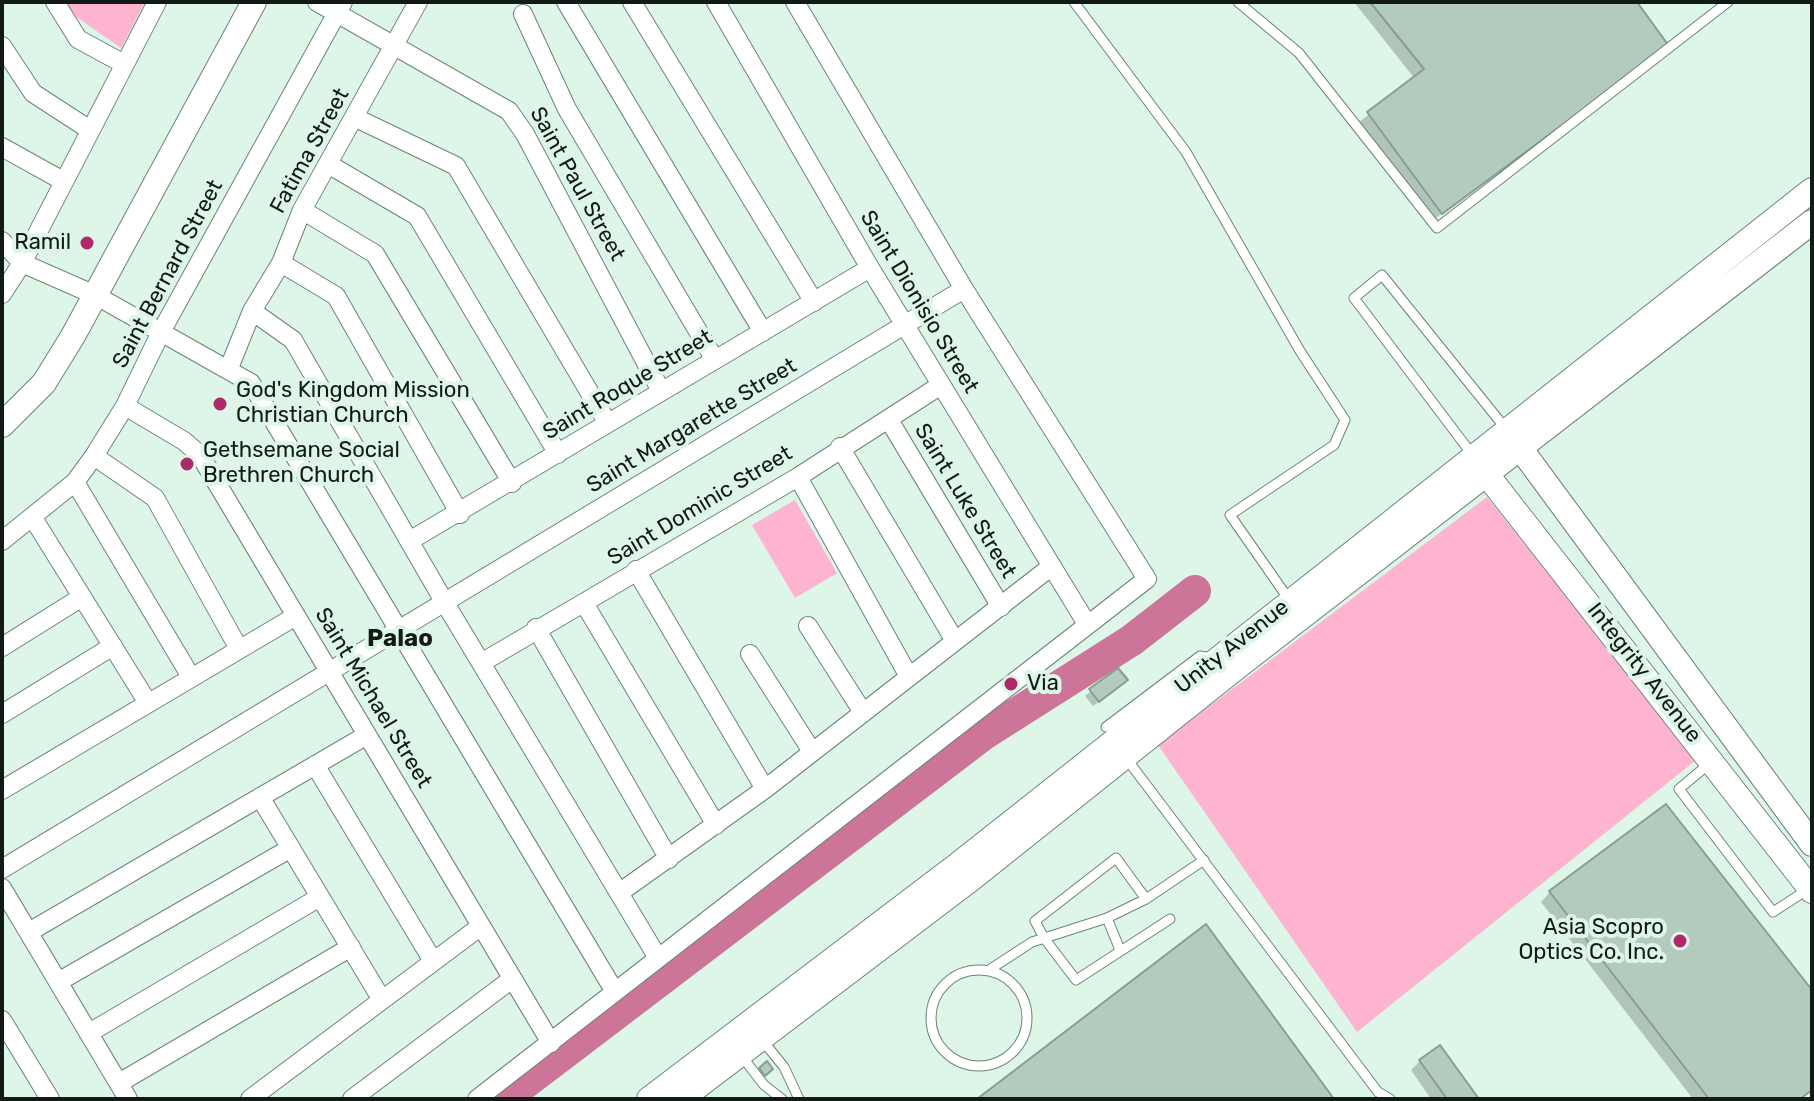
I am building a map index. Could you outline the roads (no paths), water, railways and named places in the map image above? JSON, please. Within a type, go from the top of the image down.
[{"type":"street","points":[[55,2],[78,39],[124,64]]},
{"type":"street","points":[[2,294],[22,263],[157,2]]},
{"type":"street","points":[[2,425],[32,397],[51,371],[254,2]]},
{"type":"street","name":"Saint Paul Street","points":[[317,2],[340,7],[395,44],[509,111],[525,134],[661,391]]},
{"type":"street","name":"Fatima Street","points":[[229,368],[252,311],[281,263],[302,210],[418,2]]},
{"type":"street","points":[[566,2],[763,332]]},
{"type":"street","points":[[632,2],[814,302]]},
{"type":"street","name":"Saint Dionisio Street","points":[[716,2],[870,268],[1087,624]]},
{"type":"street","points":[[477,1099],[1147,579],[964,289],[795,2]]},
{"type":"street","name":"Saint Bernard Street","points":[[2,541],[75,482],[94,456],[125,406],[161,332],[340,7]]},
{"type":"street","points":[[523,14],[567,109],[715,360]]},
{"type":"street","points":[[2,46],[33,93],[90,130]]},
{"type":"street","points":[[356,118],[456,166],[607,422]]},
{"type":"street","points":[[2,147],[63,181]]},
{"type":"street","points":[[328,164],[417,216],[558,454]]},
{"type":"street","name":"Unity Avenue","points":[[1514,440],[1812,190]]},
{"type":"street","points":[[302,210],[375,254],[512,483]]},
{"type":"street","name":"Unity Avenue","points":[[681,1099],[735,1046],[1290,601],[1812,222]]},
{"type":"street","points":[[2,241],[22,263],[95,295],[251,383],[615,992]]},
{"type":"street","points":[[281,263],[336,296],[460,514]]},
{"type":"street","name":"Saint Roque Street","points":[[411,540],[460,514],[607,422],[870,268]]},
{"type":"street","name":"Saint Margarette Street","points":[[2,869],[964,289]]},
{"type":"street","points":[[252,311],[293,340],[445,603],[658,958]]},
{"type":"street","name":"Saint Dominic Street","points":[[481,663],[798,477],[840,447],[889,420],[941,385]]},
{"type":"street","name":"Saint Michael Street","points":[[125,406],[184,441],[200,455],[551,1043]]},
{"type":"street","name":"Saint Luke Street","points":[[889,420],[1001,607]]},
{"type":"street","name":"Integrity Avenue","points":[[1514,440],[1812,844]]},
{"type":"street","points":[[840,447],[955,641]]},
{"type":"street","points":[[94,456],[155,498],[239,649]]},
{"type":"street","name":"Unity Avenue","points":[[755,1030],[966,883],[1254,654],[1480,466]]},
{"type":"street","name":"Integrity Avenue","points":[[1480,466],[1811,890]]},
{"type":"street","points":[[798,477],[908,675]]},
{"type":"street","points":[[75,482],[191,677]]},
{"type":"street","points":[[33,518],[148,703]]},
{"type":"street","points":[[619,893],[765,789],[811,750],[1052,566]]},
{"type":"street","points":[[636,570],[765,789]]},
{"type":"street","points":[[2,647],[82,597]]},
{"type":"street","points":[[584,603],[716,825]]},
{"type":"street","points":[[2,790],[296,616]]},
{"type":"street","points":[[808,626],[862,711]]},
{"type":"street","points":[[536,628],[669,859]]},
{"type":"street","points":[[2,714],[113,646]]},
{"type":"street","points":[[750,654],[811,750]]},
{"type":"street","points":[[29,932],[367,735]]},
{"type":"street","points":[[315,765],[433,961]]},
{"type":"street","points":[[260,797],[382,1000]]},
{"type":"street","points":[[58,982],[291,848]]},
{"type":"street","points":[[2,888],[123,1091],[351,947]]},
{"type":"street","points":[[89,1033],[320,897]]},
{"type":"street","points":[[250,1099],[481,926]]},
{"type":"street","points":[[352,1099],[512,979]]},
{"type":"street","points":[[2,1020],[50,1099]]},
{"type":"street","name":"Unity Avenue","points":[[649,1099],[735,1046]]},
{"type":"lane","points":[[1074,2],[1186,152],[1300,351],[1345,420],[1334,445],[1230,515],[1290,601]]},
{"type":"lane","points":[[1238,2],[1299,53],[1437,228],[1728,2]]},
{"type":"lane","points":[[1480,466],[1354,298],[1382,275],[1514,440]]},
{"type":"lane","points":[[1106,727],[1200,656],[1217,658]]},
{"type":"lane","points":[[1125,757],[1378,1092],[1390,1099]]},
{"type":"lane","points":[[1713,761],[1679,789],[1688,801],[1773,912],[1811,890]]},
{"type":"lane","points":[[1146,899],[1116,858],[1035,921],[1076,980],[1170,919]]},
{"type":"lane","points":[[989,970],[1007,977],[1020,991],[1028,1009],[1027,1029],[1019,1046],[1005,1060],[986,1066],[966,1065],[949,1057],[936,1042],[930,1011],[941,987],[962,972],[989,970],[1044,938],[1107,918],[1146,899],[1204,860]]},
{"type":"lane","points":[[1107,918],[1120,950]]},
{"type":"lane","points":[[755,1030],[784,1067],[799,1099]]},
{"type":"lane","points":[[735,1046],[764,1085],[782,1099]]},
{"type":"waterway","points":[[504,1099],[984,734],[1132,640],[1195,591]]},
{"type":"place","name":"Ramil","points":[[87,243]]},
{"type":"place","name":"God's Kingdom Mission Christian Church","points":[[220,404]]},
{"type":"place","name":"Gethsemane Social Brethren Church","points":[[187,464]]},
{"type":"place","name":"Via","points":[[1011,684]]},
{"type":"place","name":"Asia Scopro Optics Co. Inc.","points":[[1680,941]]},
{"type":"district","name":"Palao","points":[[400,639]]}]
